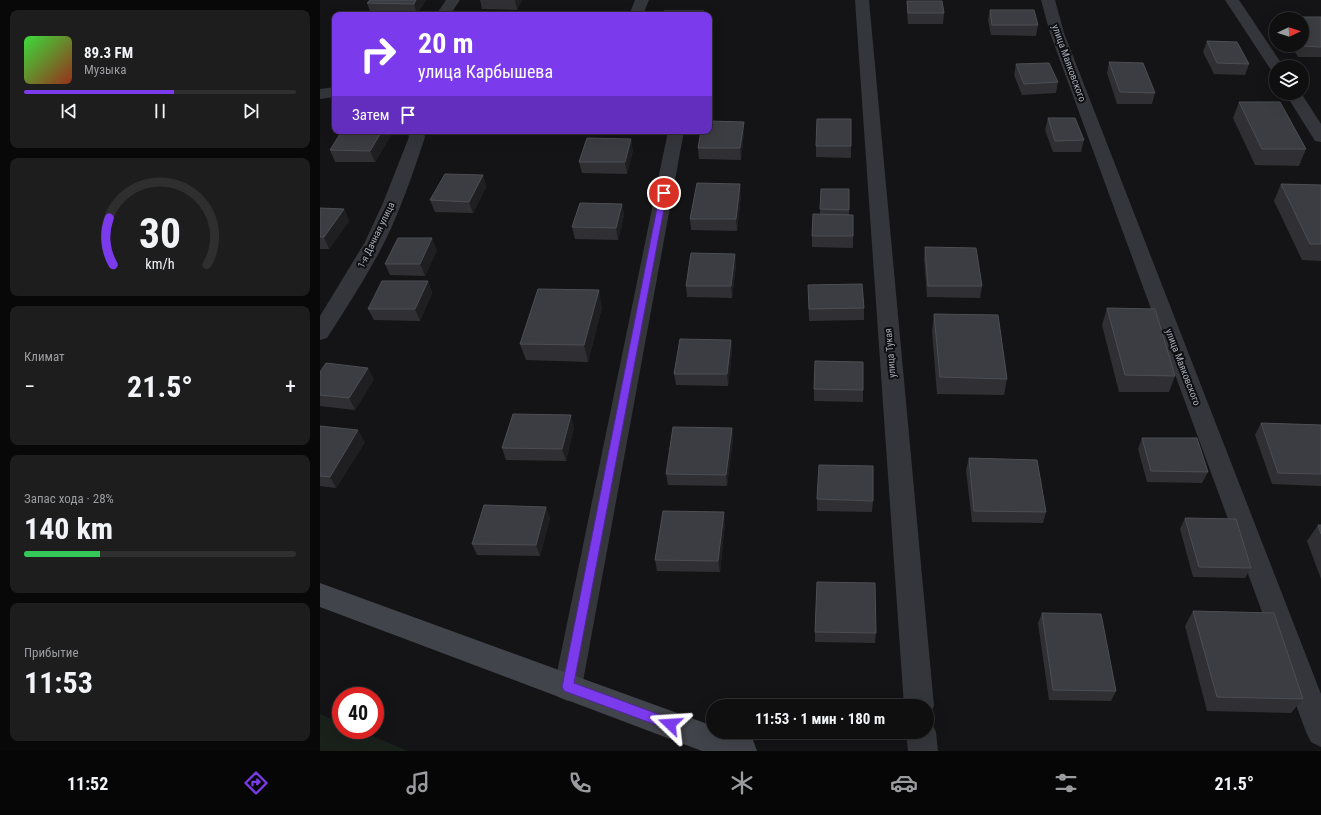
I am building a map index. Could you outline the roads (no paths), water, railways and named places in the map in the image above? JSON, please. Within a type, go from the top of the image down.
[{"type":"street","points":[[445,12],[453,0]]},
{"type":"street","points":[[637,12],[642,0]]},
{"type":"street","name":"улица Тукая","points":[[862,0],[918,699]]},
{"type":"street","name":"улица Маяковского","points":[[1048,0],[1057,33],[1321,732]]},
{"type":"street","points":[[1232,0],[1271,60]]},
{"type":"street","points":[[320,94],[332,92]]},
{"type":"street","points":[[1297,100],[1321,137]]},
{"type":"street","name":"1-я Дачная улица","points":[[320,333],[360,269],[378,235],[417,137],[416,134]]},
{"type":"street","points":[[568,687],[675,134]]},
{"type":"street","points":[[320,595],[742,751]]},
{"type":"street","points":[[921,739],[922,751]]}]
